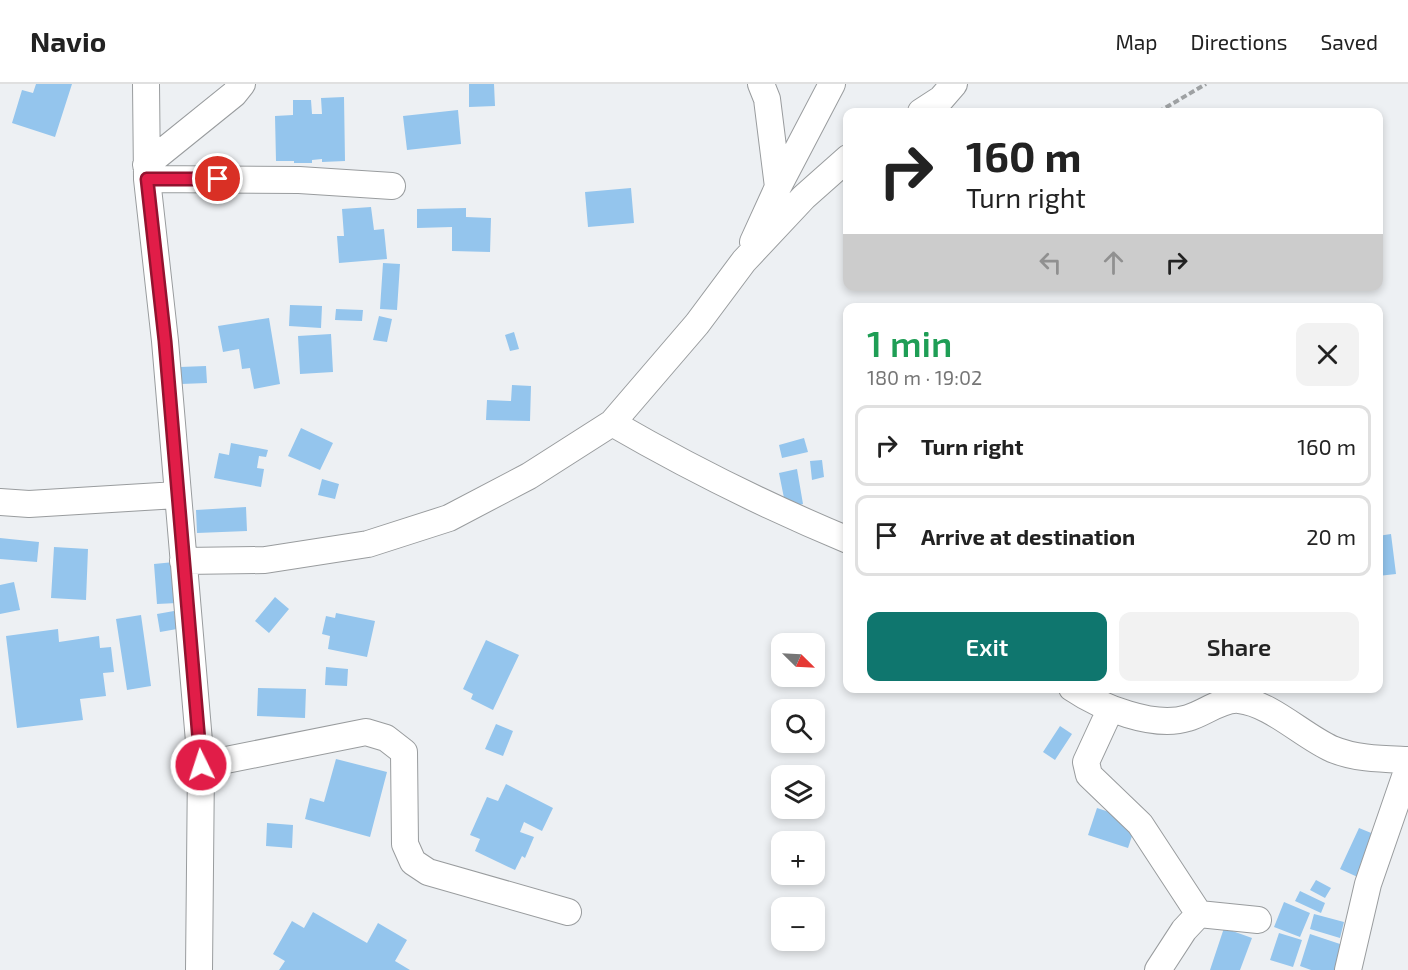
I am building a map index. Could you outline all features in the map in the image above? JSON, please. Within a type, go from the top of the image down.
[{"type":"street","points":[[146,84],[147,172],[165,341],[201,765],[199,970]]},
{"type":"street","points":[[147,172],[234,94],[242,84]]},
{"type":"street","points":[[761,84],[767,99],[778,187]]},
{"type":"street","points":[[744,261],[778,187],[832,84]]},
{"type":"street","points":[[927,108],[941,99],[954,84]]},
{"type":"street","points":[[183,561],[265,560],[368,544],[448,518],[529,476],[612,423],[697,324],[744,261],[804,197],[843,162]]},
{"type":"street","points":[[147,172],[392,186]]},
{"type":"street","points":[[612,423],[678,461],[745,495],[843,538]]},
{"type":"street","points":[[0,502],[29,504],[177,495]]},
{"type":"street","points":[[1081,693],[1110,710],[1171,721],[1187,719],[1237,699],[1254,704],[1331,748],[1361,758],[1408,760]]},
{"type":"street","points":[[1110,710],[1086,762],[1089,775],[1140,824],[1199,914]]},
{"type":"street","points":[[201,765],[366,732],[386,738],[404,752],[405,844],[412,862],[428,872],[568,912]]},
{"type":"street","points":[[1348,970],[1368,884],[1408,768]]},
{"type":"street","points":[[1199,914],[1258,920]]},
{"type":"street","points":[[1158,970],[1184,930],[1199,914]]},
{"type":"path","points":[[1165,108],[1206,84]]},
{"type":"building","points":[[36,84],[72,84],[55,137],[12,123],[22,90],[33,93]]},
{"type":"building","points":[[469,84],[494,84],[495,106],[469,107]]},
{"type":"building","points":[[344,97],[345,161],[322,162],[322,159],[312,160],[312,163],[294,163],[294,161],[276,161],[275,116],[293,115],[293,100],[311,100],[312,114],[322,114],[321,98]]},
{"type":"building","points":[[458,110],[461,144],[407,150],[403,116]]},
{"type":"building","points":[[631,188],[634,223],[588,227],[585,192]]},
{"type":"building","points":[[371,207],[374,230],[384,229],[387,259],[339,263],[337,236],[344,236],[342,209]]},
{"type":"building","points":[[466,208],[466,217],[491,218],[490,252],[452,251],[452,227],[417,228],[417,209]]},
{"type":"building","points":[[383,263],[400,264],[397,310],[380,309]]},
{"type":"building","points":[[290,305],[322,306],[321,328],[289,326]]},
{"type":"building","points":[[336,309],[363,310],[362,321],[335,320]]},
{"type":"building","points":[[379,316],[392,319],[387,342],[373,340]]},
{"type":"building","points":[[269,318],[280,384],[254,389],[250,368],[242,369],[239,349],[223,352],[218,326]]},
{"type":"building","points":[[514,332],[519,349],[510,351],[505,335]]},
{"type":"building","points":[[331,334],[333,372],[300,374],[298,336]]},
{"type":"building","points":[[206,366],[207,383],[181,384],[180,367]]},
{"type":"building","points":[[512,385],[531,386],[530,421],[486,420],[487,400],[511,401]]},
{"type":"building","points":[[301,428],[333,443],[320,470],[288,456]]},
{"type":"building","points":[[804,438],[808,452],[782,458],[779,445]]},
{"type":"building","points":[[231,443],[268,450],[266,457],[259,456],[257,468],[264,469],[261,487],[214,478],[219,453],[229,455]]},
{"type":"building","points":[[822,460],[824,477],[812,480],[810,461]]},
{"type":"building","points":[[797,469],[803,504],[786,508],[779,473]]},
{"type":"building","points":[[322,479],[339,484],[335,499],[318,495]]},
{"type":"building","points":[[246,507],[247,531],[197,533],[196,510]]},
{"type":"building","points":[[1391,534],[1396,574],[1383,575],[1383,535]]},
{"type":"building","points":[[0,538],[39,542],[37,562],[0,559]]},
{"type":"building","points":[[54,547],[88,549],[86,600],[51,598]]},
{"type":"building","points":[[174,562],[177,603],[157,604],[154,564]]},
{"type":"building","points":[[14,582],[20,610],[0,614],[0,585]]},
{"type":"building","points":[[275,597],[289,609],[269,633],[255,621]]},
{"type":"building","points":[[174,611],[177,629],[160,632],[157,614]]},
{"type":"building","points":[[336,613],[375,621],[367,657],[328,649],[330,636],[322,634],[326,616],[335,618]]},
{"type":"building","points":[[141,615],[151,686],[127,690],[116,619]]},
{"type":"building","points":[[58,629],[59,642],[99,636],[100,648],[111,647],[114,672],[103,673],[106,696],[80,699],[83,720],[17,728],[6,636]]},
{"type":"building","points":[[486,640],[519,655],[493,710],[471,699],[473,694],[463,689]]},
{"type":"building","points":[[326,667],[348,669],[347,686],[325,685]]},
{"type":"building","points":[[258,688],[306,689],[305,718],[257,716]]},
{"type":"building","points":[[496,724],[513,731],[503,756],[485,749]]},
{"type":"building","points":[[1060,726],[1072,734],[1055,760],[1043,752]]},
{"type":"building","points":[[336,759],[387,772],[370,837],[305,819],[310,798],[324,802]]},
{"type":"building","points":[[506,784],[553,808],[542,831],[524,822],[520,832],[534,837],[525,858],[522,856],[515,870],[475,851],[480,839],[470,835],[487,797],[498,801]]},
{"type":"building","points":[[1097,808],[1137,821],[1128,848],[1088,835]]},
{"type":"building","points":[[267,823],[293,825],[292,848],[266,846]]},
{"type":"building","points":[[1359,828],[1381,837],[1362,879],[1340,869]]},
{"type":"building","points":[[1316,880],[1331,888],[1325,898],[1310,890]]},
{"type":"building","points":[[1300,891],[1325,903],[1321,913],[1295,901]]},
{"type":"building","points":[[1284,902],[1310,913],[1300,937],[1274,927]]},
{"type":"building","points":[[313,912],[367,943],[378,923],[407,940],[395,961],[410,970],[279,970],[285,961],[273,954],[292,921],[304,928]]},
{"type":"building","points":[[1314,914],[1344,922],[1340,938],[1310,929]]},
{"type":"building","points":[[1224,928],[1252,938],[1240,970],[1210,970]]},
{"type":"building","points":[[1279,933],[1302,940],[1293,967],[1270,960]]},
{"type":"building","points":[[1310,934],[1346,946],[1338,970],[1311,970],[1300,966]]},
{"type":"route","points":[[201,765],[165,341],[147,179],[218,179]]}]
